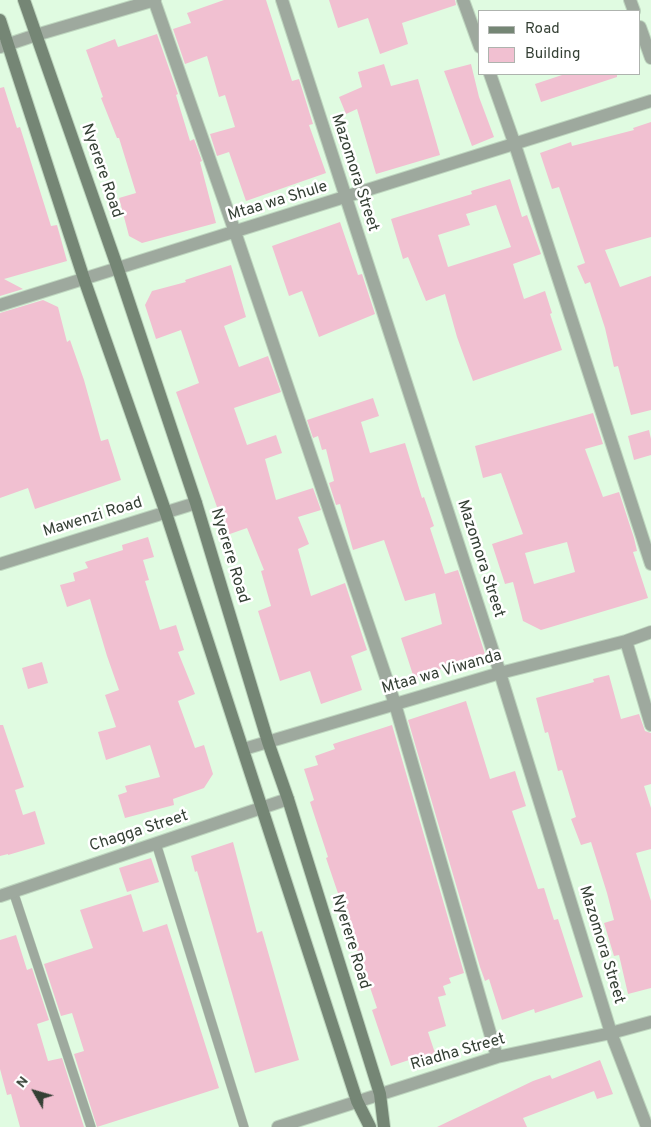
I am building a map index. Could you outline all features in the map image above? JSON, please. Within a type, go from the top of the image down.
[{"type":"main road","name":"Nyerere Road","points":[[24,0],[118,269],[196,504],[268,742],[380,1094],[384,1127]]},
{"type":"main road","points":[[0,20],[4,46],[166,513],[357,1101],[370,1127]]},
{"type":"street","points":[[4,46],[155,0],[395,704],[497,1057]]},
{"type":"street","name":"Mazomora Street","points":[[282,0],[500,673],[611,1033],[647,1127]]},
{"type":"street","points":[[463,0],[478,41]]},
{"type":"street","points":[[641,30],[651,58]]},
{"type":"street","points":[[490,75],[515,144],[651,564]]},
{"type":"street","name":"Mtaa wa Shule","points":[[0,305],[651,101]]},
{"type":"street","name":"Mawenzi Road","points":[[0,564],[196,504]]},
{"type":"street","name":"Mtaa wa Viwanda","points":[[244,749],[500,673],[626,641],[651,632]]},
{"type":"street","points":[[626,641],[651,724]]},
{"type":"street","name":"Chagga Street","points":[[0,896],[288,800]]},
{"type":"street","name":"Riadha Street","points":[[278,1127],[497,1057],[611,1033],[651,1022]]},
{"type":"lane","points":[[156,843],[244,1127]]},
{"type":"lane","points":[[13,891],[91,1127]]},
{"type":"building","points":[[224,0],[266,0],[292,81],[299,79],[313,124],[309,125],[326,173],[246,201],[229,152],[217,156],[210,134],[235,127],[225,95],[219,97],[207,56],[185,64],[173,29],[191,23],[187,13]]},
{"type":"building","points":[[329,0],[455,0],[456,5],[402,23],[408,44],[380,54],[368,18],[338,28]]},
{"type":"building","points":[[157,34],[178,94],[176,95],[190,141],[194,139],[202,161],[200,162],[216,223],[142,243],[129,236],[119,198],[136,193],[119,138],[117,138],[101,98],[103,97],[86,50],[115,39],[118,47]]},
{"type":"building","points":[[384,64],[391,86],[418,79],[440,155],[376,174],[357,109],[346,114],[339,97],[362,87],[358,72]]},
{"type":"building","points":[[471,64],[479,97],[494,137],[472,146],[444,71]]},
{"type":"building","points":[[562,75],[617,75],[617,77],[541,102],[535,84]]},
{"type":"building","points":[[4,87],[17,128],[20,127],[51,226],[57,225],[67,261],[4,279],[23,289],[0,296],[0,88]]},
{"type":"building","points":[[651,122],[651,237],[605,250],[620,287],[651,276],[651,410],[631,415],[618,366],[614,367],[605,328],[590,282],[585,284],[577,266],[585,263],[559,187],[552,189],[540,153],[571,142],[572,146],[634,130],[633,128]]},
{"type":"building","points":[[510,179],[522,217],[527,215],[541,254],[513,264],[524,299],[545,291],[552,313],[550,314],[562,350],[473,381],[457,337],[445,294],[426,301],[408,257],[403,259],[391,219],[472,194],[471,191]],"holes":[[[496,205],[511,247],[448,267],[438,235],[470,225],[466,214]]]},
{"type":"building","points":[[340,222],[358,275],[362,274],[375,314],[319,337],[302,291],[289,296],[272,246]]},
{"type":"building","points":[[231,265],[246,317],[224,326],[239,367],[268,356],[281,392],[234,408],[247,445],[276,435],[282,453],[265,459],[276,500],[313,488],[321,510],[298,517],[309,544],[298,549],[311,596],[345,583],[367,650],[351,656],[362,690],[321,704],[310,671],[280,681],[258,611],[271,606],[261,571],[264,570],[247,528],[227,535],[176,392],[199,383],[181,330],[156,339],[145,305],[152,291],[186,282],[185,280]]},
{"type":"building","points":[[43,300],[58,307],[67,342],[70,340],[84,380],[101,441],[108,439],[121,480],[35,509],[28,488],[0,498],[0,313]]},
{"type":"building","points":[[373,398],[379,416],[361,422],[370,453],[405,443],[422,498],[424,497],[434,526],[430,528],[445,574],[458,570],[485,654],[414,678],[401,638],[442,624],[435,593],[405,601],[384,540],[353,550],[340,504],[336,505],[329,483],[334,481],[326,449],[322,450],[318,436],[313,438],[307,420]]},
{"type":"building","points":[[593,413],[603,444],[585,449],[603,497],[619,492],[634,538],[637,551],[633,552],[648,598],[541,630],[523,621],[513,582],[505,584],[492,544],[523,534],[501,473],[483,478],[475,446]],"holes":[[[567,542],[575,572],[534,584],[525,553]]]},
{"type":"building","points":[[649,430],[651,455],[634,460],[628,436]]},
{"type":"building","points":[[148,537],[154,557],[143,560],[149,580],[145,581],[160,630],[176,625],[184,650],[178,652],[195,694],[178,701],[195,748],[204,745],[213,774],[204,788],[173,799],[174,805],[125,818],[118,795],[127,792],[125,786],[160,777],[150,745],[106,760],[98,732],[116,727],[105,695],[119,690],[90,599],[67,607],[60,585],[75,581],[73,573],[88,568],[85,562],[123,550],[122,545]]},
{"type":"building","points":[[42,662],[48,683],[28,689],[22,668]]},
{"type":"building","points":[[609,675],[621,719],[639,714],[645,731],[651,733],[651,784],[644,786],[651,808],[651,849],[636,853],[651,901],[651,988],[628,994],[619,955],[614,956],[604,923],[614,920],[607,893],[591,842],[581,845],[571,819],[576,817],[562,770],[558,771],[548,732],[545,733],[536,698],[594,682],[593,679]]},
{"type":"building","points":[[466,701],[490,779],[515,771],[526,806],[512,811],[538,889],[544,888],[554,920],[558,919],[583,997],[535,1013],[534,1009],[502,1020],[489,979],[485,981],[480,967],[408,720]]},
{"type":"building","points":[[0,725],[3,725],[24,787],[15,790],[23,815],[35,811],[45,844],[0,856]]},
{"type":"building","points":[[392,725],[464,973],[449,978],[451,983],[443,986],[446,995],[438,997],[446,1026],[428,1032],[436,1056],[419,1061],[418,1057],[391,1066],[372,1010],[377,1008],[326,858],[328,857],[310,802],[314,800],[304,769],[318,765],[315,756],[335,749],[333,744]]},
{"type":"building","points":[[233,842],[257,933],[262,931],[299,1060],[255,1073],[197,871],[195,872],[191,856]]},
{"type":"building","points":[[151,858],[159,882],[127,892],[119,868]]},
{"type":"building","points":[[131,894],[143,932],[167,924],[219,1088],[97,1127],[74,1054],[84,1051],[72,1013],[61,1016],[44,964],[93,948],[80,910]]},
{"type":"building","points":[[16,935],[27,970],[32,968],[49,1020],[37,1024],[48,1061],[62,1058],[84,1127],[20,1127],[11,1094],[7,1095],[0,1069],[0,940]]},
{"type":"building","points":[[600,1060],[613,1094],[597,1099],[594,1091],[523,1118],[527,1127],[437,1127],[533,1081],[550,1075],[552,1079]]}]
